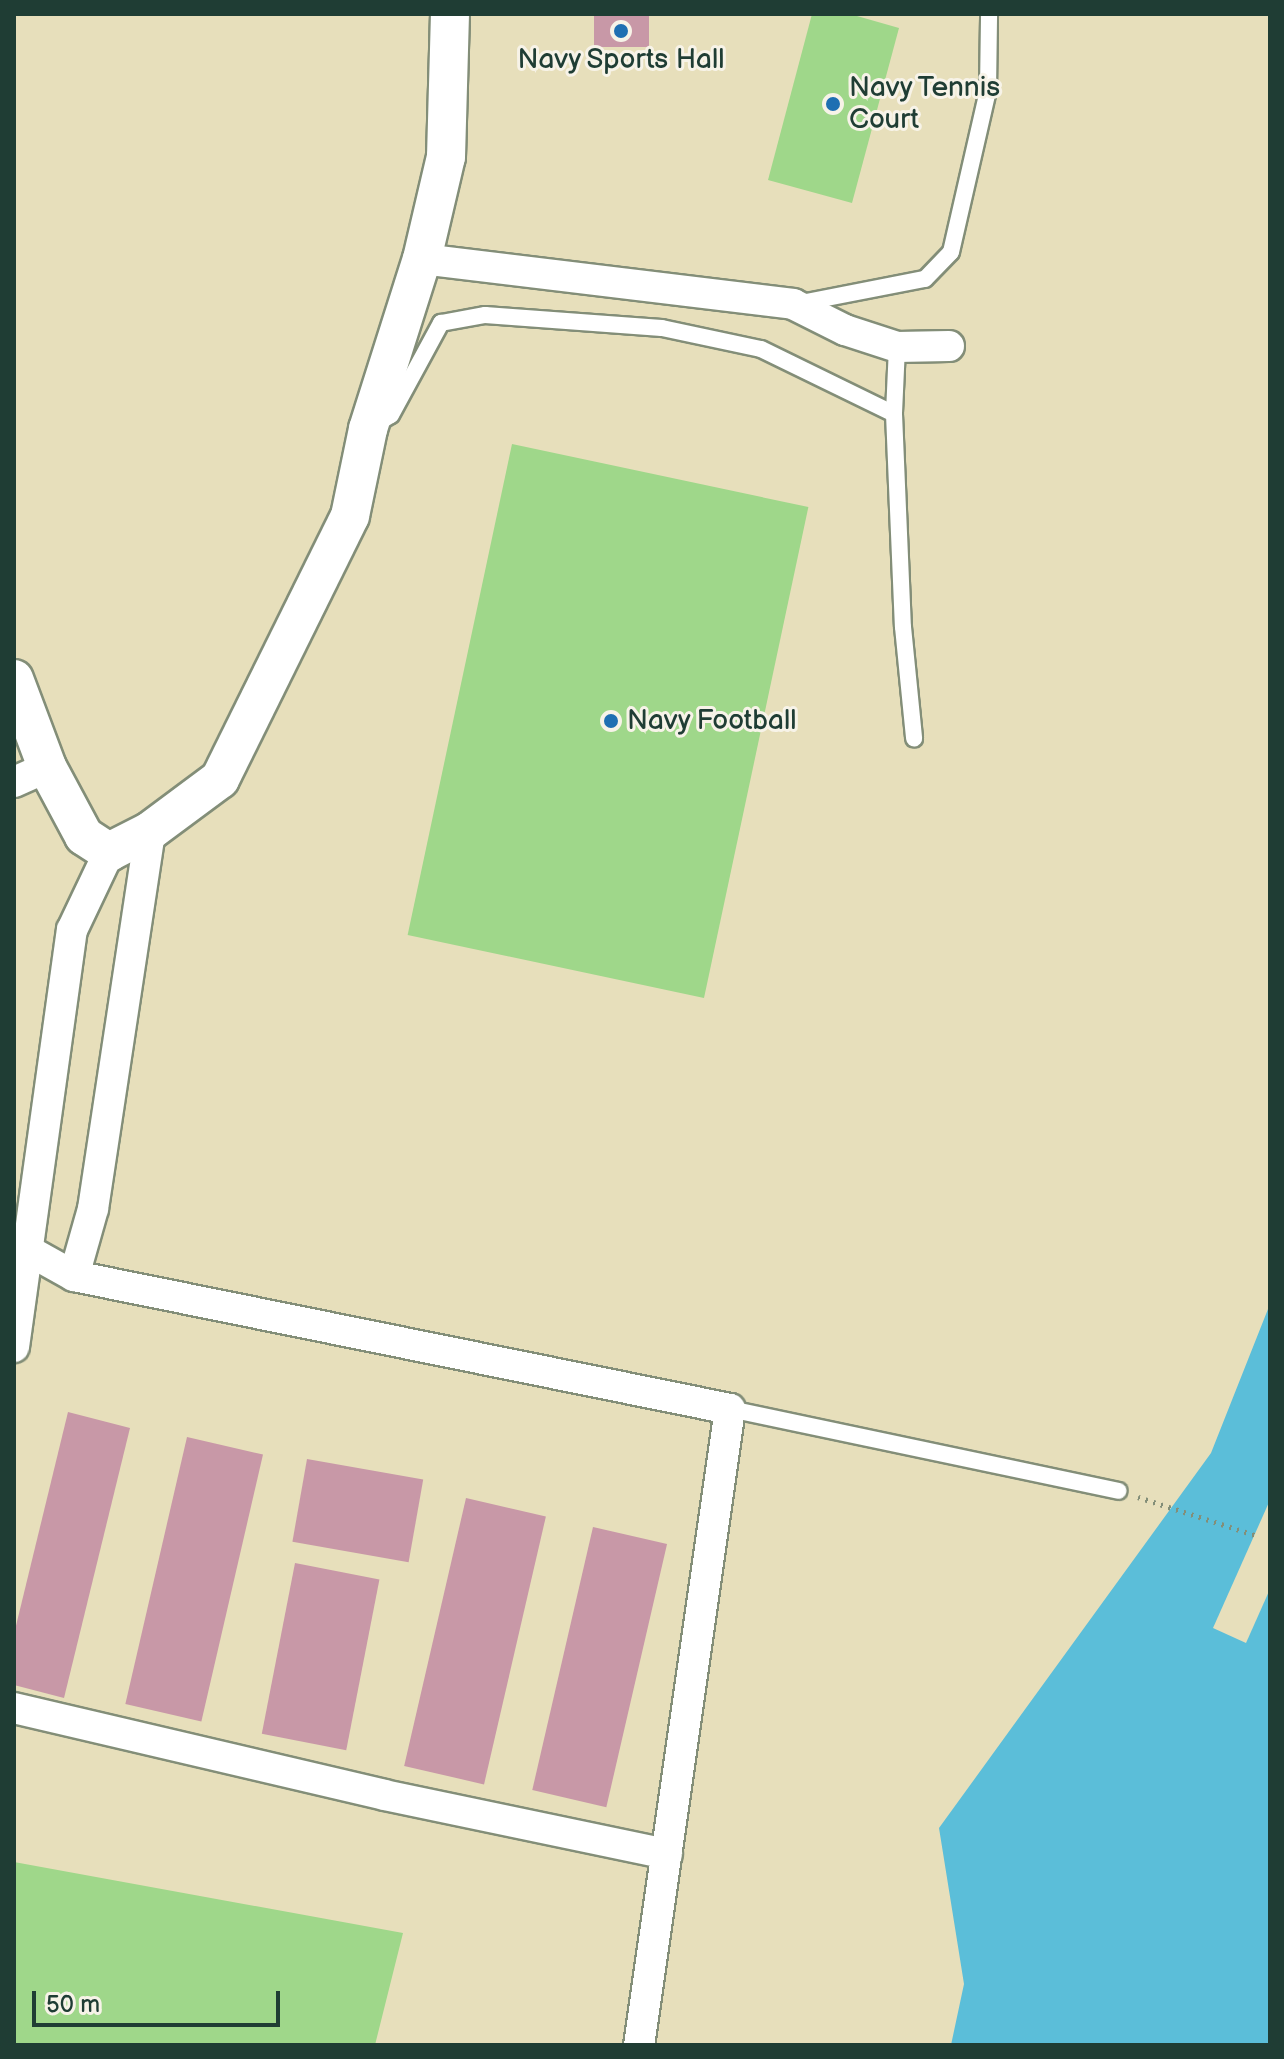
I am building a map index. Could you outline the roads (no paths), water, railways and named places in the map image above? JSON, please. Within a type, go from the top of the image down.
[{"type":"street","points":[[14,1347],[72,930],[109,852],[150,831],[220,779],[350,516],[368,429],[422,259],[446,157],[450,14]]},
{"type":"street","points":[[422,259],[793,304],[845,330],[897,347],[949,346]]},
{"type":"street","points":[[14,679],[31,774]]},
{"type":"street","points":[[14,722],[31,774],[84,836],[109,852]]},
{"type":"street","points":[[74,1276],[93,1209],[150,831]]},
{"type":"street","points":[[29,1251],[74,1276],[730,1409],[639,2045]]},
{"type":"street","points":[[14,1708],[384,1795],[667,1854]]},
{"type":"lane","points":[[793,304],[925,279],[951,252],[988,90],[989,14]]},
{"type":"lane","points":[[368,429],[391,415],[441,323],[485,315],[662,328],[761,349],[894,414]]},
{"type":"lane","points":[[897,347],[894,414],[903,627],[914,738]]},
{"type":"lane","points":[[730,1409],[1118,1491]]},
{"type":"water","points":[[1270,1304],[1270,2045],[951,2045],[964,1984],[939,1828],[1211,1453]]},
{"type":"place","name":"Navy Sports Hall","points":[[621,31]]},
{"type":"place","name":"Navy Tennis Court","points":[[833,104]]},
{"type":"place","name":"Navy Football","points":[[611,721]]}]
